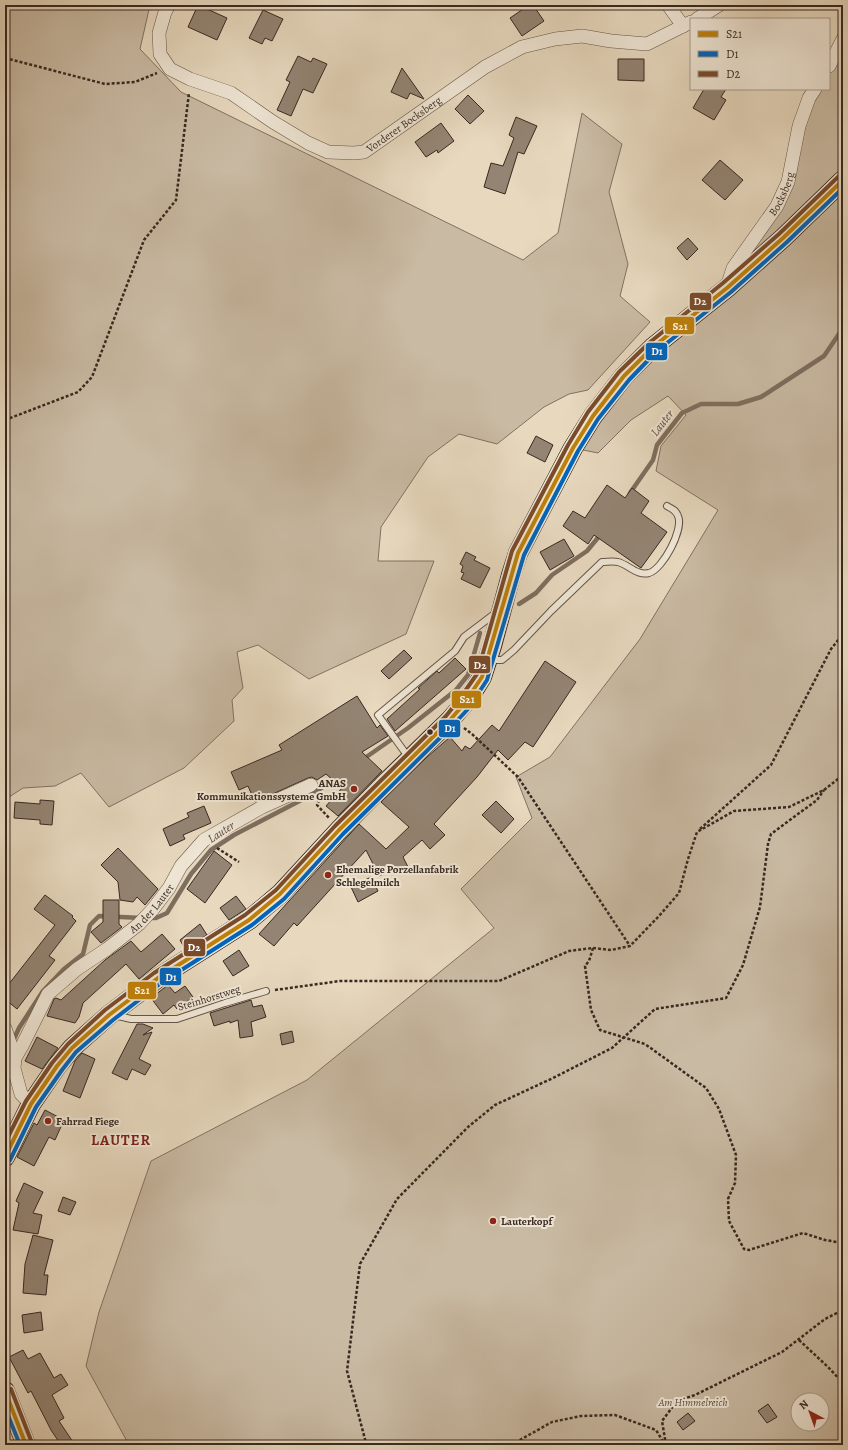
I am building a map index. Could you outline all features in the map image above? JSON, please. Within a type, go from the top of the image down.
[{"type":"street","points":[[169,5],[165,12],[159,33],[160,54],[170,68]]},
{"type":"street","name":"Vorderer Bocksberg","points":[[170,68],[190,78],[231,93],[273,122],[308,143],[328,152],[364,152],[486,67],[522,47],[555,39],[582,36],[610,41],[647,44],[687,24],[668,5]]},
{"type":"street","points":[[699,18],[719,5]]},
{"type":"street","points":[[830,64],[843,39]]},
{"type":"street","name":"Bocksberg","points":[[727,288],[733,268],[777,206],[788,182],[799,126],[809,98],[814,90]]},
{"type":"street","points":[[5,1157],[31,1104],[56,1066],[72,1048],[109,1015],[158,978],[249,920],[280,894],[339,830],[404,752],[450,720],[474,690],[482,677],[518,553],[573,448],[593,416],[624,376],[654,347],[727,288],[783,238],[843,180]]},
{"type":"street","name":"An der Lauter","points":[[15,1058],[48,994],[77,970],[139,924],[169,888],[181,866],[204,840],[262,807],[311,786]]},
{"type":"street","points":[[5,1028],[15,1058],[14,1068],[21,1094],[31,1104]]},
{"type":"street","points":[[5,1391],[26,1445]]},
{"type":"lane","points":[[487,660],[502,660],[514,650],[551,611],[602,562],[617,562],[632,570],[642,573],[648,573],[656,570],[667,555],[678,530],[679,517],[676,511],[667,506]]},
{"type":"lane","points":[[404,752],[378,715],[455,650],[464,637],[502,608]]},
{"type":"lane","name":"Steinhorstweg","points":[[109,1015],[131,1019],[177,1019],[266,991]]},
{"type":"path","points":[[5,58],[104,84],[135,82],[170,68]]},
{"type":"path","points":[[5,420],[78,392],[92,377],[144,240],[176,200],[190,78]]},
{"type":"path","points":[[266,991],[340,981],[499,982],[569,951],[593,948],[611,950],[630,946],[679,893],[697,832],[771,765],[831,649],[843,634]]},
{"type":"path","points":[[450,720],[472,734],[518,777],[630,946]]},
{"type":"path","points":[[697,832],[734,811],[789,807],[824,790],[843,775]]},
{"type":"path","points":[[368,1445],[366,1443],[347,1371],[360,1264],[397,1199],[468,1127],[495,1105],[612,1048],[655,1009],[726,998],[743,965],[760,907],[768,844],[771,834],[817,800],[824,790]]},
{"type":"path","points":[[320,798],[317,805],[339,830]]},
{"type":"path","points":[[224,853],[239,862]]},
{"type":"path","points":[[593,948],[589,961],[585,966],[591,1010],[600,1030],[645,1044],[650,1047],[706,1088],[719,1109],[736,1155],[735,1183],[728,1198],[729,1221],[744,1249],[749,1250],[803,1233],[825,1240],[843,1243]]},
{"type":"path","points":[[666,1445],[662,1421],[677,1401],[695,1395],[782,1352],[825,1319],[843,1310]]},
{"type":"path","points":[[799,1340],[843,1383]]},
{"type":"path","points":[[511,1445],[552,1422],[581,1416],[615,1416],[656,1430],[666,1445]]},
{"type":"green space","points":[[5,5],[150,5],[140,49],[181,92],[523,260],[558,233],[582,113],[622,144],[609,192],[628,264],[620,296],[650,322],[588,390],[569,394],[544,407],[497,444],[459,434],[428,457],[381,527],[378,561],[434,561],[406,634],[309,679],[258,645],[237,652],[243,688],[232,700],[234,721],[184,768],[109,807],[81,773],[55,786],[23,788],[5,799]]},
{"type":"green space","name":"Am Himmelreich","points":[[843,39],[843,1445],[129,1445],[86,1366],[99,1312],[151,1161],[307,1080],[494,928],[461,889],[532,818],[516,777],[550,757],[640,639],[718,510],[656,471],[661,446],[686,415],[668,396],[631,420],[598,453],[573,448],[593,416],[727,288],[777,206],[815,90],[830,90],[830,64]]},
{"type":"building","points":[[198,5],[227,18],[217,40],[188,27]]},
{"type":"building","points":[[529,5],[533,5],[544,21],[522,36],[510,18]]},
{"type":"building","points":[[263,10],[283,19],[272,41],[265,38],[262,44],[249,38]]},
{"type":"building","points":[[298,56],[311,62],[313,58],[327,64],[313,93],[303,89],[291,116],[277,110],[290,82],[286,80]]},
{"type":"building","points":[[618,59],[644,59],[644,81],[618,80]]},
{"type":"building","points":[[402,68],[424,99],[410,93],[407,99],[391,92]]},
{"type":"building","points":[[703,90],[725,90],[721,97],[726,100],[714,120],[693,108]]},
{"type":"building","points":[[468,95],[484,111],[470,124],[455,109]]},
{"type":"building","points":[[516,117],[537,126],[524,154],[518,152],[505,194],[484,187],[491,163],[503,166],[514,138],[509,135]]},
{"type":"building","points":[[441,123],[454,141],[438,153],[437,150],[426,157],[415,142]]},
{"type":"building","points":[[720,160],[743,180],[725,200],[702,180]]},
{"type":"building","points":[[688,238],[698,249],[687,260],[677,248]]},
{"type":"building","points":[[536,436],[553,445],[545,462],[527,453]]},
{"type":"building","points":[[607,485],[625,498],[632,488],[649,501],[641,513],[667,532],[641,568],[594,535],[588,544],[563,526],[573,511],[585,518]]},
{"type":"building","points":[[564,539],[574,556],[550,570],[540,552]]},
{"type":"building","points":[[466,552],[476,557],[474,560],[490,568],[480,588],[461,579],[464,573],[461,572],[463,566],[460,564]]},
{"type":"building","points":[[404,650],[412,658],[389,679],[381,671]]},
{"type":"building","points":[[455,658],[466,669],[395,731],[387,719],[420,689],[418,688],[437,671],[439,673]]},
{"type":"building","points":[[545,661],[576,682],[533,747],[525,742],[508,760],[498,750],[477,777],[434,824],[445,835],[430,849],[422,840],[403,857],[409,869],[398,874],[395,868],[379,876],[366,850],[297,926],[294,923],[274,946],[259,934],[359,824],[386,849],[409,827],[381,802],[427,757],[450,737],[462,751],[465,746],[470,749],[492,725],[499,731]]},
{"type":"building","points":[[357,696],[377,728],[380,725],[388,736],[362,752],[382,771],[338,816],[326,806],[342,788],[326,774],[317,780],[312,777],[308,778],[255,802],[248,786],[239,790],[231,772],[282,750],[279,745]]},
{"type":"building","points":[[40,800],[54,801],[52,825],[40,824],[40,820],[14,818],[15,802],[40,804]]},
{"type":"building","points":[[496,801],[514,819],[501,833],[482,815]]},
{"type":"building","points":[[204,806],[211,823],[183,835],[185,839],[170,846],[163,829],[189,817],[187,813]]},
{"type":"building","points":[[118,848],[158,889],[145,905],[137,897],[133,902],[120,900],[118,882],[101,865]]},
{"type":"building","points":[[214,851],[232,865],[205,903],[187,889]]},
{"type":"building","points":[[371,877],[378,891],[358,902],[351,887]]},
{"type":"building","points":[[45,895],[73,916],[72,917],[76,921],[49,956],[55,960],[17,1009],[5,999],[5,989],[55,925],[34,909]]},
{"type":"building","points":[[236,896],[246,909],[229,920],[220,908]]},
{"type":"building","points":[[103,900],[119,900],[119,924],[122,927],[101,943],[91,932],[103,922]]},
{"type":"building","points":[[200,924],[207,935],[185,949],[180,940]]},
{"type":"building","points":[[162,934],[175,949],[139,979],[126,964],[83,1003],[79,1017],[75,1023],[47,1016],[54,999],[56,998],[61,1000],[105,960],[131,941],[141,952]]},
{"type":"building","points":[[239,950],[249,966],[233,976],[223,961]]},
{"type":"building","points":[[168,985],[175,993],[185,986],[193,997],[177,1009],[174,1005],[163,1014],[151,998]]},
{"type":"building","points":[[251,1000],[253,1007],[262,1005],[266,1017],[251,1022],[253,1036],[240,1038],[238,1020],[214,1026],[210,1013]]},
{"type":"building","points":[[137,1024],[143,1024],[153,1028],[143,1035],[152,1032],[139,1059],[151,1065],[145,1075],[132,1069],[127,1080],[112,1073]]},
{"type":"building","points":[[292,1031],[294,1042],[282,1045],[280,1034]]},
{"type":"building","points":[[37,1037],[58,1048],[42,1069],[25,1061]]},
{"type":"building","points":[[82,1053],[95,1059],[80,1098],[63,1091],[75,1061]]},
{"type":"building","points":[[45,1110],[64,1120],[55,1140],[49,1137],[34,1166],[17,1157],[34,1123],[37,1125]]},
{"type":"building","points":[[24,1183],[43,1192],[33,1213],[42,1215],[38,1234],[13,1230],[19,1203],[16,1201]]},
{"type":"building","points":[[63,1197],[76,1202],[70,1215],[58,1211]]},
{"type":"building","points":[[33,1235],[53,1240],[44,1275],[48,1275],[46,1295],[23,1293],[25,1264]]},
{"type":"building","points":[[41,1312],[43,1330],[24,1333],[22,1315]]},
{"type":"building","points":[[23,1350],[28,1359],[40,1353],[54,1378],[61,1374],[68,1385],[52,1395],[64,1418],[59,1421],[75,1445],[61,1445],[51,1430],[31,1391],[28,1393],[9,1357]]},
{"type":"building","points":[[768,1404],[777,1417],[767,1423],[758,1411]]},
{"type":"building","points":[[688,1413],[695,1421],[683,1430],[677,1422]]},
{"type":"waterway","name":"Lauter","points":[[630,493],[653,460],[657,445],[682,413],[701,404],[738,404],[761,397],[824,356],[843,328]]},
{"type":"waterway","name":"Lauter","points":[[519,604],[536,593],[552,575],[587,551],[601,534]]},
{"type":"waterway","name":"Lauter","points":[[362,760],[408,728],[456,690],[468,675],[480,633]]},
{"type":"waterway","name":"Lauter","points":[[149,918],[156,918],[167,913],[191,874],[211,850],[234,835],[311,795],[338,777]]},
{"type":"waterway","name":"Lauter","points":[[13,1041],[19,1028],[43,991],[64,969],[83,954],[90,925],[99,916],[142,918]]},
{"type":"waterway","name":"Lauter","points":[[5,1058],[9,1050]]},
{"type":"transit line","name":"D2","points":[[5,1143],[26,1101],[52,1063],[68,1044],[105,1010],[154,973],[245,915],[276,890],[335,826],[446,716],[477,674],[512,551],[568,445],[588,412],[619,372],[649,343],[723,283],[779,234],[839,176]]},
{"type":"transit line","name":"S21","points":[[5,1157],[31,1104],[57,1066],[72,1048],[109,1015],[158,978],[249,920],[280,894],[339,830],[450,720],[463,705],[482,677],[518,553],[573,448],[593,416],[624,376],[653,347],[727,288],[783,238],[843,180]]},
{"type":"transit line","name":"D1","points":[[10,1160],[36,1107],[76,1052],[113,1020],[161,983],[252,925],[284,899],[343,834],[468,709],[487,680],[524,555],[578,451],[598,419],[629,380],[657,351],[731,292],[787,242],[843,188]]},
{"type":"transit line","name":"D2","points":[[11,1389],[32,1443]]},
{"type":"transit line","name":"S21","points":[[5,1391],[26,1445]]},
{"type":"transit line","name":"D1","points":[[5,1408],[20,1445]]},
{"type":"place","name":"ANAS Kommunikationssysteme GmbH","points":[[354,789]]},
{"type":"place","name":"Ehemalige Porzellanfabrik Schlegelmilch","points":[[328,875]]},
{"type":"place","name":"Fahrrad Fiege","points":[[48,1121]]},
{"type":"place","name":"Lauterkopf","points":[[493,1221]]},
{"type":"district","name":"LAUTER","points":[[121,1140]]}]
